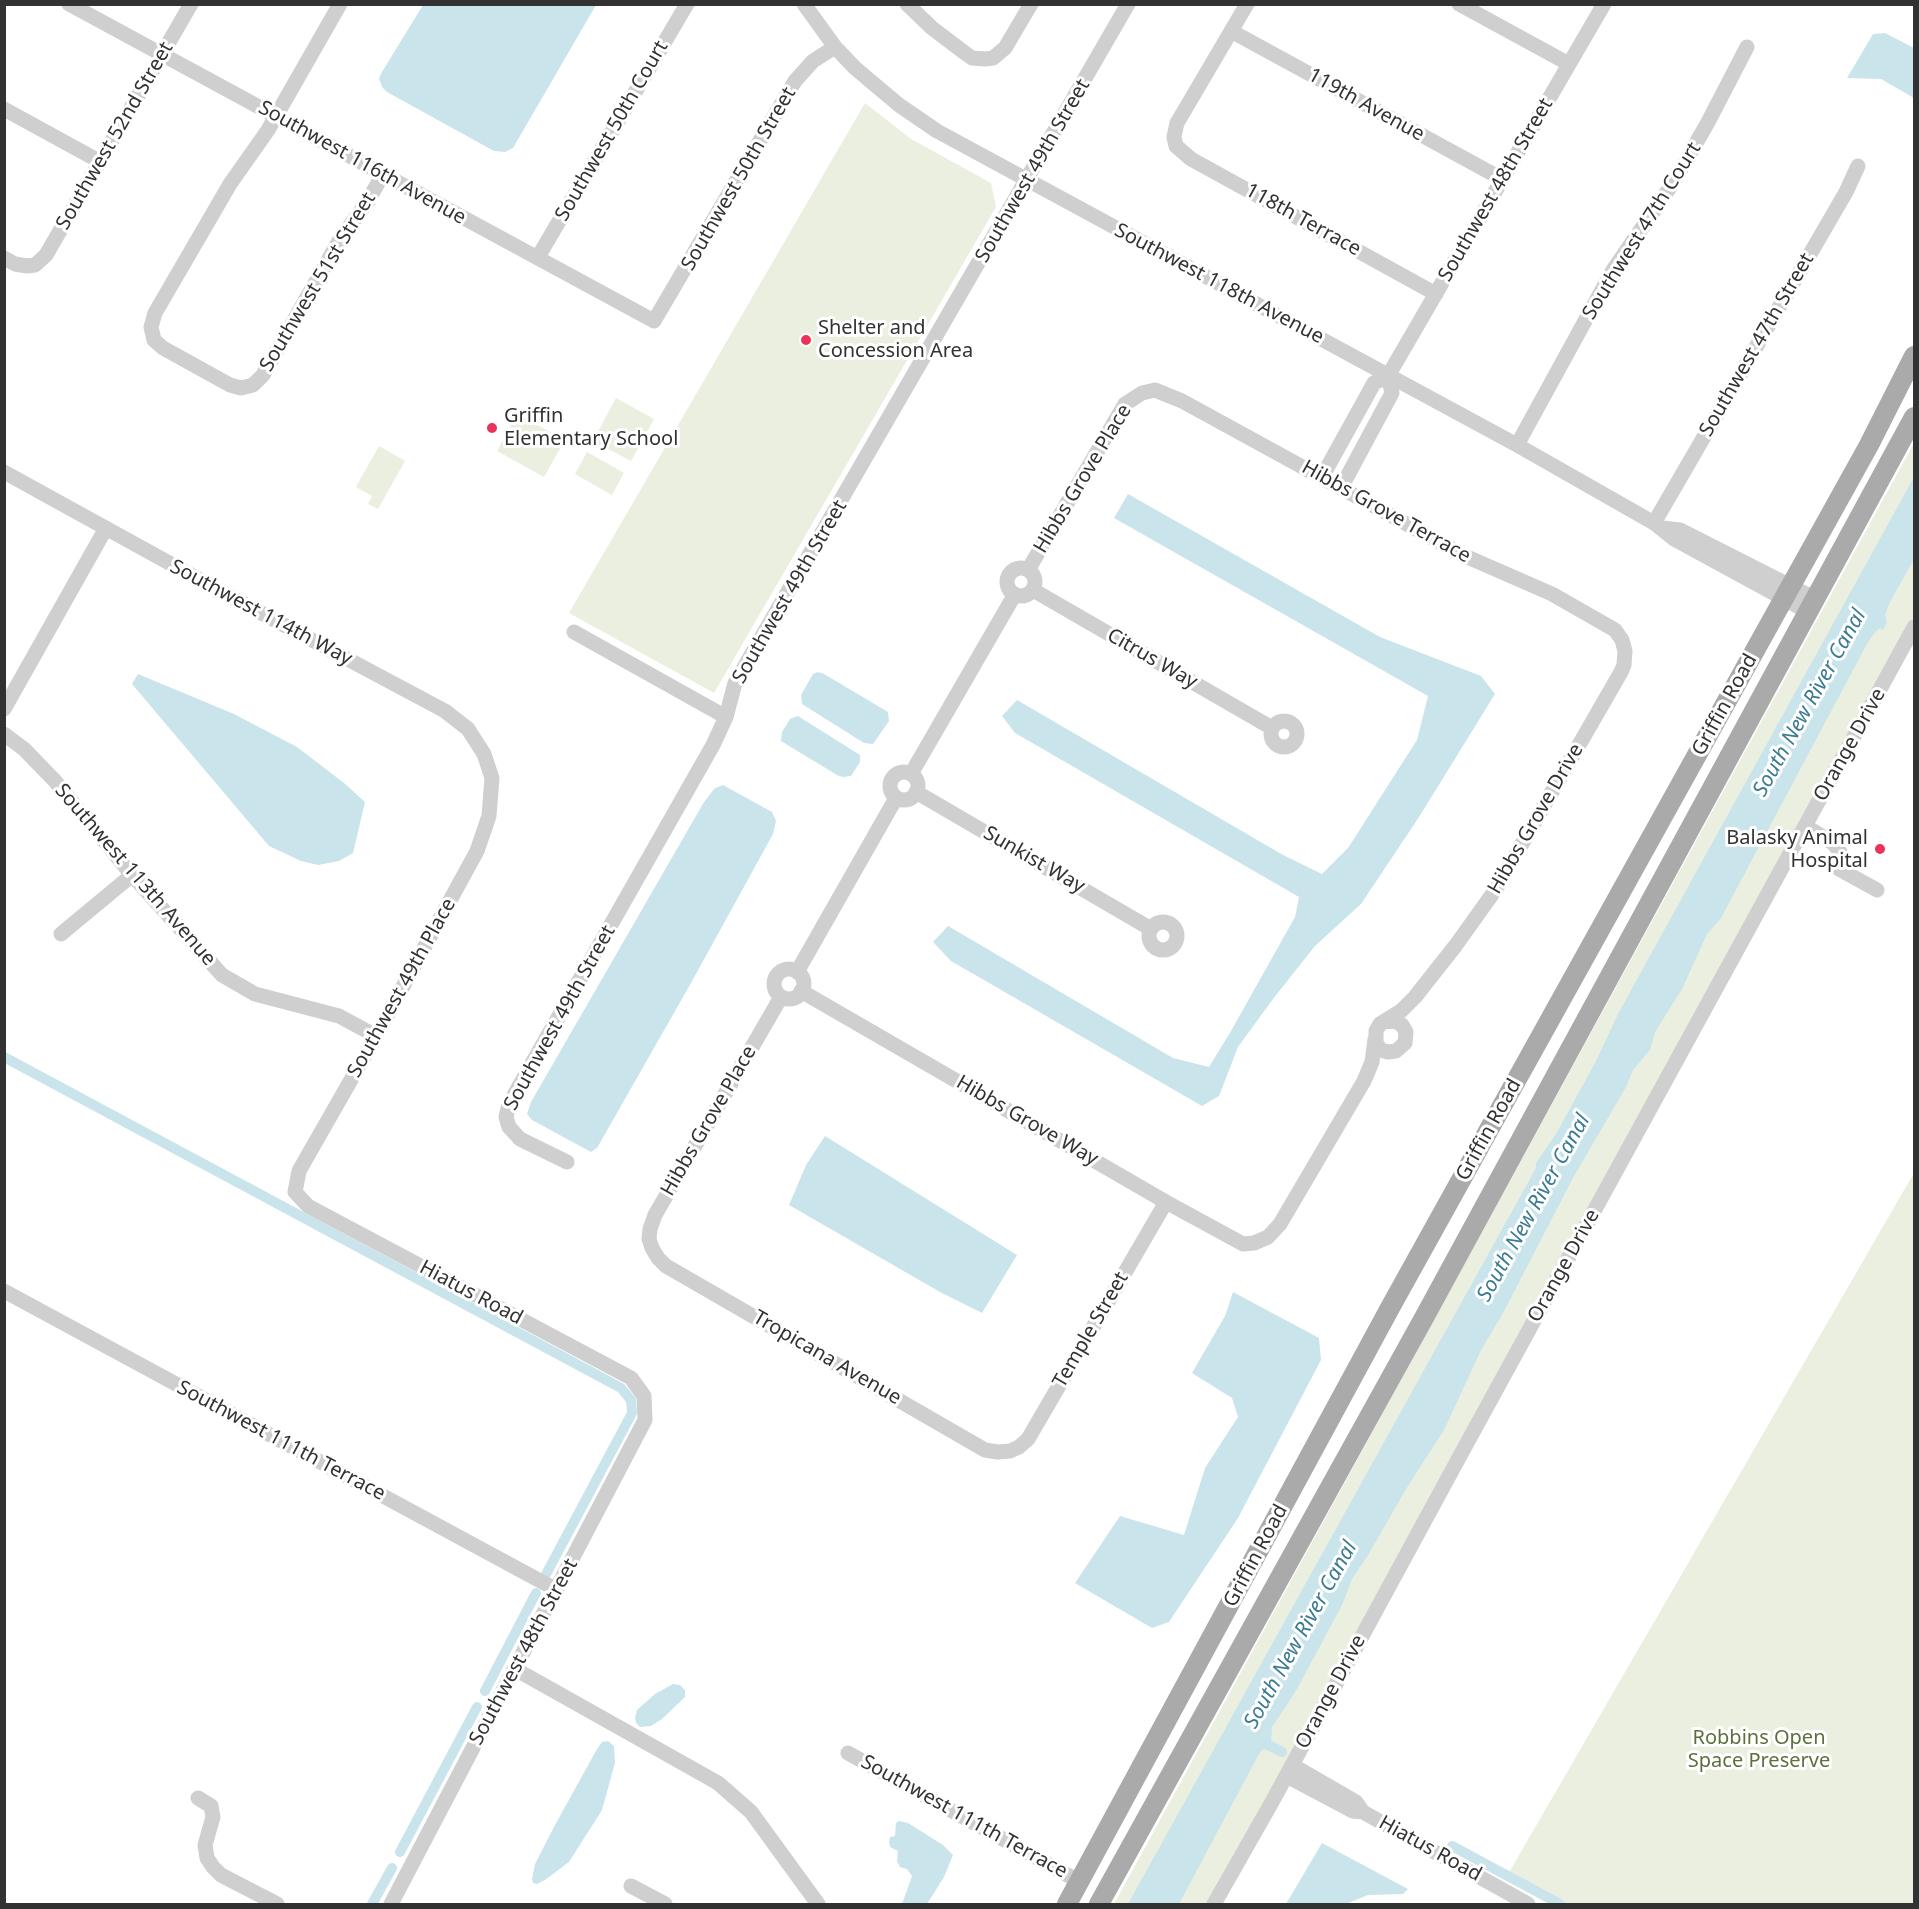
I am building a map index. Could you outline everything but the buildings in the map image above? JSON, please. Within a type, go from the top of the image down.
[{"type":"main road","name":"Griffin Road","points":[[1067,1905],[1392,1306],[1869,445],[1914,356]]},
{"type":"main road","name":"Griffin Road","points":[[1099,1905],[1425,1316],[1914,417]]},
{"type":"main road","points":[[1197,1666],[1202,1692],[1212,1700]]},
{"type":"main road","points":[[1176,1704],[1187,1714],[1195,1731]]},
{"type":"street","name":"Southwest 116th Avenue","points":[[69,4],[161,56],[276,115],[654,321]]},
{"type":"street","name":"Southwest 52nd Street","points":[[4,258],[21,266],[35,265],[50,249],[191,4]]},
{"type":"street","points":[[276,115],[340,4]]},
{"type":"street","name":"Southwest 50th Court","points":[[538,257],[687,4]]},
{"type":"street","name":"Southwest 118th Avenue","points":[[804,4],[834,47],[855,68],[937,132],[1516,446],[1658,525],[1674,539],[1812,606]]},
{"type":"street","points":[[907,4],[932,28],[972,58],[989,58],[1005,48],[1030,4]]},
{"type":"street","name":"Southwest 49th Street","points":[[567,1162],[520,1138],[509,1127],[506,1117],[509,1104],[713,745],[726,717],[735,683],[1128,4]]},
{"type":"street","points":[[1231,31],[1246,4]]},
{"type":"street","points":[[1459,4],[1569,64]]},
{"type":"street","name":"Southwest 48th Street","points":[[1322,477],[1374,383],[1389,376],[1604,4]]},
{"type":"street","name":"118th Terrace","points":[[1231,31],[1177,123],[1174,142],[1182,153],[1436,294]]},
{"type":"street","name":"119th Avenue","points":[[1231,31],[1502,179]]},
{"type":"street","name":"Southwest 50th Street","points":[[654,321],[795,81],[813,61],[834,47]]},
{"type":"street","name":"Southwest 47th Court","points":[[1516,446],[1613,270],[1673,183],[1747,47]]},
{"type":"street","points":[[4,110],[99,161]]},
{"type":"street","name":"Southwest 51st Street","points":[[276,115],[257,147],[230,184],[152,320],[151,333],[162,348],[236,387],[249,387],[257,382],[339,241],[383,174]]},
{"type":"street","name":"Southwest 47th Street","points":[[1658,525],[1846,192],[1858,166]]},
{"type":"street","name":"Southwest 48th Street","points":[[1341,488],[1392,393],[1389,376]]},
{"type":"street","name":"Hibbs Grove Terrace","points":[[1142,393],[1155,390],[1169,395],[1465,556],[1552,594],[1615,630],[1624,645]]},
{"type":"street","name":"Hibbs Grove Place","points":[[1028,570],[1121,410],[1130,399],[1142,393]]},
{"type":"street","name":"Southwest 114th Way","points":[[4,472],[445,711],[468,729],[484,754],[492,778]]},
{"type":"street","points":[[4,709],[106,528]]},
{"type":"street","points":[[1019,569],[1028,570],[1034,577],[1033,590],[1026,595],[1015,594],[1008,586],[1008,577],[1019,569]]},
{"type":"street","name":"Citrus Way","points":[[1033,590],[1272,728]]},
{"type":"street","points":[[911,774],[1015,594]]},
{"type":"street","name":"Orange Drive","points":[[1214,1905],[1914,627]]},
{"type":"street","points":[[574,632],[726,717]]},
{"type":"street","name":"Hibbs Grove Drive","points":[[1384,1022],[1405,1008],[1461,939],[1496,889],[1621,672],[1625,658],[1624,645]]},
{"type":"street","name":"Southwest 113th Avenue","points":[[4,734],[24,749],[55,781],[132,875],[222,975],[255,994],[339,1016],[376,1036]]},
{"type":"street","points":[[902,772],[911,774],[918,784],[916,792],[910,798],[901,800],[897,798],[891,792],[891,779],[902,772]]},
{"type":"street","name":"Southwest 49th Place","points":[[295,1192],[299,1171],[477,851],[489,816],[492,778]]},
{"type":"street","name":"Sunkist Way","points":[[916,792],[1151,929]]},
{"type":"street","points":[[797,972],[897,798]]},
{"type":"street","points":[[1805,826],[1837,848],[1841,854],[1839,869],[1877,890]]},
{"type":"street","points":[[61,934],[132,875]]},
{"type":"street","points":[[786,970],[797,972],[803,981],[801,991],[791,999],[781,997],[777,994],[774,984],[777,975],[786,970]]},
{"type":"street","name":"Hibbs Grove Drive","points":[[1406,1036],[1410,1015],[1425,983]]},
{"type":"street","name":"Hibbs Grove Way","points":[[801,991],[1166,1202],[1243,1244],[1268,1238],[1280,1224],[1365,1081]]},
{"type":"street","name":"Hibbs Grove Place","points":[[652,1248],[649,1239],[655,1215],[781,997]]},
{"type":"street","points":[[1384,1022],[1399,1023],[1404,1029],[1405,1043],[1380,1063],[1365,1081],[1372,1062],[1376,1031],[1384,1022]]},
{"type":"street","points":[[1375,1039],[1381,1050],[1396,1051]]},
{"type":"street","name":"Hiatus Road","points":[[295,1192],[308,1206],[631,1378],[644,1396]]},
{"type":"street","name":"Temple Street","points":[[1010,1451],[1028,1439],[1166,1202]]},
{"type":"street","name":"Tropicana Avenue","points":[[652,1248],[666,1266],[985,1450],[1010,1451]]},
{"type":"street","name":"Southwest 111th Terrace","points":[[4,1291],[557,1590]]},
{"type":"street","name":"Southwest 48th Street","points":[[390,1905],[645,1420],[644,1396]]},
{"type":"street","points":[[515,1669],[718,1783],[751,1812],[818,1905]]},
{"type":"street","name":"Southwest 111th Terrace","points":[[848,1753],[1080,1882]]},
{"type":"street","name":"Hiatus Road","points":[[1289,1771],[1356,1802],[1364,1812],[1528,1905]]},
{"type":"street","points":[[198,1798],[211,1806],[213,1816],[205,1845],[207,1858],[213,1868],[221,1875],[277,1905]]},
{"type":"street","points":[[631,1886],[665,1905]]},
{"type":"green space","points":[[865,103],[911,139],[991,183],[996,207],[714,693],[569,613]]},
{"type":"green space","points":[[616,398],[654,419],[631,461],[593,441]]},
{"type":"green space","points":[[517,414],[565,440],[544,477],[497,451]]},
{"type":"green space","points":[[1914,443],[1914,617],[1856,725],[1208,1904],[1114,1904]]},
{"type":"green space","points":[[379,446],[405,461],[378,509],[368,504],[372,496],[356,487]]},
{"type":"green space","points":[[587,452],[624,473],[612,495],[575,474]]},
{"type":"green space","name":"Robbins Open Space Preserve","points":[[1914,1173],[1914,1904],[1561,1904],[1507,1876]]},
{"type":"water","points":[[423,5],[596,5],[513,148],[505,152],[494,151],[387,92],[382,87],[379,78],[382,72]]},
{"type":"water","points":[[1885,33],[1914,48],[1914,98],[1881,79],[1847,78],[1873,34]]},
{"type":"water","name":"South New River Canal","points":[[1914,477],[1914,559],[1890,602],[1885,615],[1887,622],[1883,630],[1880,628],[1876,631],[1868,642],[1721,918],[1707,934],[1682,989],[1655,1032],[1650,1050],[1633,1070],[1626,1087],[1574,1176],[1502,1315],[1481,1350],[1444,1430],[1353,1577],[1342,1605],[1297,1689],[1272,1727],[1271,1742],[1276,1744],[1271,1752],[1264,1749],[1260,1752],[1179,1904],[1128,1904],[1536,1168],[1536,1163],[1556,1134],[1596,1061],[1619,1012]]},
{"type":"water","points":[[1128,494],[1380,637],[1481,676],[1495,694],[1419,817],[1361,904],[1315,946],[1273,999],[1238,1047],[1219,1096],[1202,1106],[951,961],[933,942],[948,926],[1173,1058],[1209,1067],[1295,917],[1299,897],[1015,733],[1002,716],[1017,700],[1283,855],[1322,874],[1348,848],[1417,740],[1428,696],[1114,518]]},
{"type":"water","points":[[818,672],[888,712],[889,721],[873,744],[864,743],[802,704],[801,695],[813,674]]},
{"type":"water","points":[[138,674],[234,714],[297,747],[344,783],[365,802],[353,853],[339,861],[318,865],[301,861],[269,846],[132,684]]},
{"type":"water","points":[[798,716],[860,755],[860,762],[851,776],[837,775],[781,741],[782,732],[790,719]]},
{"type":"water","points":[[723,785],[772,812],[776,821],[773,834],[597,1148],[591,1152],[532,1120],[527,1114],[531,1102],[704,802],[715,788]]},
{"type":"water","points":[[825,1136],[1017,1255],[982,1313],[940,1292],[789,1205],[806,1165]]},
{"type":"water","points":[[1233,1292],[1319,1338],[1321,1360],[1238,1518],[1169,1622],[1152,1628],[1075,1583],[1120,1516],[1184,1535],[1205,1468],[1238,1417],[1232,1398],[1192,1373],[1225,1316]]},
{"type":"water","points":[[673,1684],[680,1685],[685,1690],[685,1697],[662,1719],[651,1726],[640,1727],[635,1718],[637,1710],[655,1694]]},
{"type":"water","points":[[608,1741],[614,1746],[615,1763],[602,1810],[569,1862],[545,1880],[537,1884],[533,1883],[535,1864],[555,1825],[597,1749],[602,1742]]},
{"type":"water","points":[[899,1821],[908,1823],[943,1845],[953,1855],[944,1877],[927,1904],[902,1904],[912,1876],[907,1869],[900,1867],[897,1861],[898,1851],[890,1847],[890,1837],[895,1836],[896,1823]]},
{"type":"water","points":[[1322,1843],[1408,1889],[1403,1894],[1368,1895],[1346,1904],[1286,1904]]},
{"type":"waterway","points":[[4,1057],[621,1388],[631,1400],[632,1413],[544,1578]]},
{"type":"waterway","points":[[485,1691],[536,1593]]},
{"type":"waterway","points":[[400,1852],[477,1707]]},
{"type":"waterway","name":"South New River Canal","points":[[1261,1741],[1282,1752]]},
{"type":"waterway","points":[[1452,1846],[1560,1904]]},
{"type":"waterway","points":[[372,1904],[392,1868]]},
{"type":"place","name":"Shelter and Concession Area","points":[[806,340]]},
{"type":"place","name":"Griffin Elementary School","points":[[492,428]]},
{"type":"place","name":"Balasky Animal Hospital","points":[[1880,849]]}]
